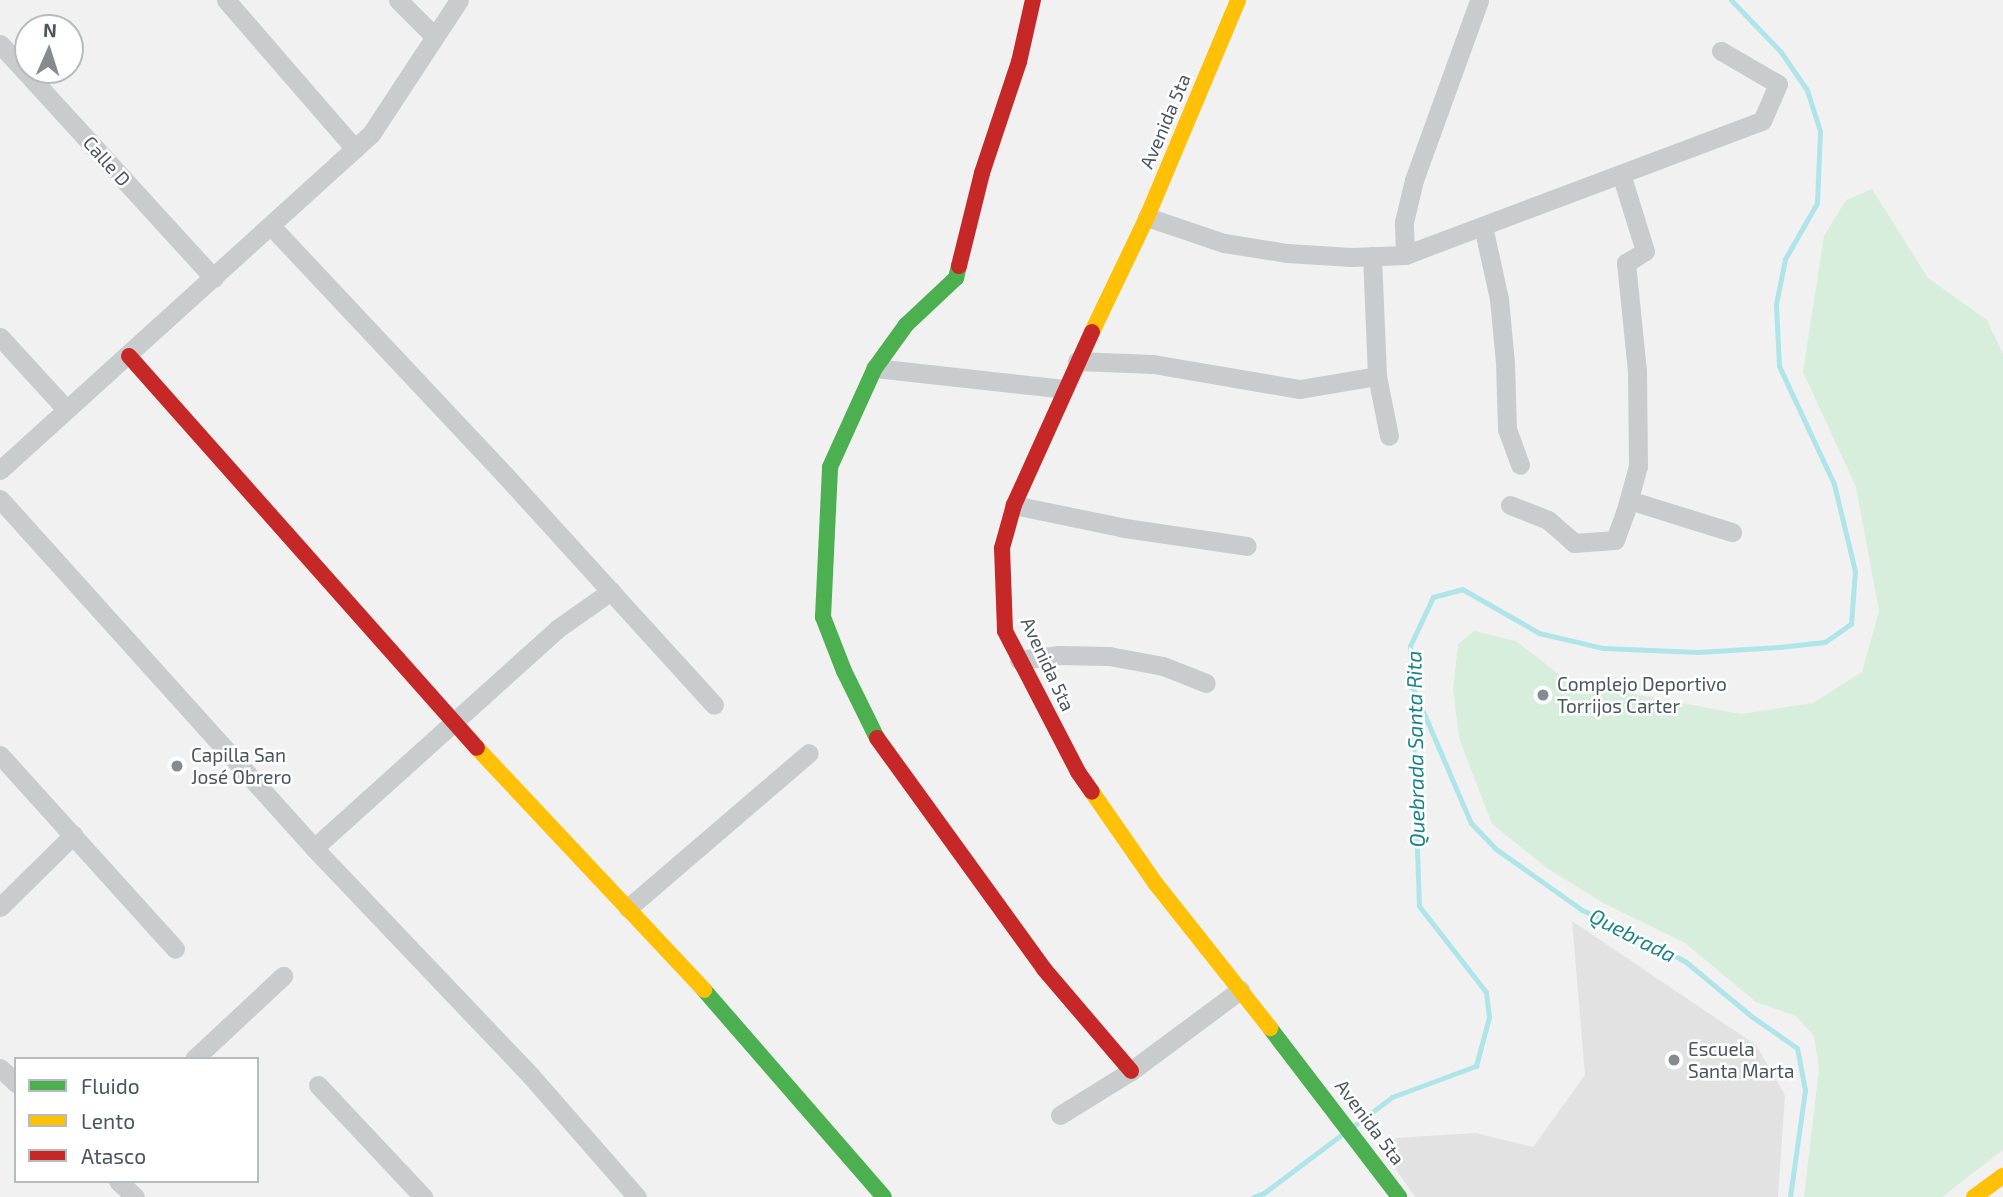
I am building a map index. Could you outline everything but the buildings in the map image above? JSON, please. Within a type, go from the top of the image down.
[{"type":"street","points":[[226,0],[355,149]]},
{"type":"street","points":[[398,0],[435,37]]},
{"type":"street","points":[[0,470],[371,134],[459,0]]},
{"type":"street","points":[[1033,0],[1019,62],[982,173],[956,278],[906,325],[875,368],[830,467],[823,617],[844,671],[879,741],[1044,969],[1131,1072]]},
{"type":"street","name":"Avenida 5ta","points":[[1238,0],[1147,217],[1064,389],[1014,505],[1002,548],[1001,598],[1005,631],[1078,772],[1156,884],[1293,1056],[1399,1197]]},
{"type":"street","points":[[1405,255],[1404,222],[1414,180],[1479,0]]},
{"type":"street","name":"Calle D","points":[[0,44],[214,278]]},
{"type":"street","points":[[1147,217],[1224,243],[1287,253],[1405,255],[1762,121],[1778,84],[1721,51]]},
{"type":"street","points":[[1510,505],[1548,520],[1574,543],[1615,540],[1629,500],[1638,466],[1637,371],[1626,263],[1645,251],[1620,174]]},
{"type":"street","points":[[271,226],[714,705]]},
{"type":"street","points":[[1483,226],[1499,299],[1507,429],[1520,465]]},
{"type":"street","points":[[1372,256],[1377,376],[1389,436]]},
{"type":"street","points":[[0,337],[66,409]]},
{"type":"street","points":[[129,356],[454,723],[678,960],[884,1197]]},
{"type":"street","points":[[1077,361],[1153,364],[1300,389],[1377,376]]},
{"type":"street","points":[[875,368],[1064,389]]},
{"type":"street","points":[[0,499],[314,848],[531,1076],[636,1197]]},
{"type":"street","points":[[1629,500],[1732,532]]},
{"type":"street","points":[[1014,505],[1125,528],[1247,546]]},
{"type":"street","points":[[314,848],[557,629],[611,591]]},
{"type":"street","points":[[1019,660],[1058,655],[1109,656],[1163,666],[1206,683]]},
{"type":"street","points":[[628,908],[809,753]]},
{"type":"street","points":[[0,755],[175,949]]},
{"type":"street","points":[[0,907],[73,835]]},
{"type":"street","points":[[196,1057],[283,976]]},
{"type":"street","points":[[1060,1115],[1131,1072],[1240,990]]},
{"type":"street","points":[[0,1068],[14,1081]]},
{"type":"street","points":[[318,1085],[423,1197]]},
{"type":"street","points":[[120,1183],[135,1197]]},
{"type":"street","points":[[1974,1197],[1997,1186]]},
{"type":"shaded area","name":"Escuela Santa Marta","points":[[1572,921],[1756,1045],[1785,1095],[1778,1197],[1415,1197],[1386,1155],[1395,1138],[1476,1133],[1533,1147],[1585,1075]]},
{"type":"green space","name":"Complejo Deportivo Torrijos Carter","points":[[1872,189],[1928,278],[1987,320],[2003,354],[2003,1150],[1942,1197],[1804,1197],[1819,1068],[1814,1036],[1796,1016],[1756,1002],[1685,943],[1603,903],[1547,868],[1492,824],[1459,738],[1453,689],[1458,644],[1474,631],[1516,641],[1569,682],[1741,714],[1813,703],[1862,672],[1879,611],[1856,487],[1803,372],[1824,236],[1846,200]]},
{"type":"waterway","name":"Quebrada Santa Rita","points":[[1355,1125],[1392,1097],[1476,1066],[1489,1017],[1486,992],[1419,906],[1410,646],[1433,597],[1462,589],[1539,633],[1603,648],[1698,652],[1779,647],[1825,642],[1851,624],[1855,571],[1834,484],[1779,366],[1776,304],[1785,259],[1817,203],[1820,131],[1807,90],[1781,52],[1731,0]]},
{"type":"waterway","name":"Quebrada","points":[[1413,688],[1471,823],[1496,849],[1582,910],[1641,936],[1686,962],[1751,1016],[1797,1048],[1805,1090],[1790,1197]]},
{"type":"waterway","name":"Quebrada Santa Rita","points":[[1253,1197],[1264,1193],[1341,1135]]},
{"type":"traffic: fast","points":[[877,738],[844,671],[823,617],[830,467],[875,368],[906,325],[956,278],[959,266]]},
{"type":"traffic: fast","points":[[704,990],[884,1197]]},
{"type":"traffic: fast","points":[[1270,1028],[1399,1197]]},
{"type":"traffic: slow","points":[[1092,332],[1147,217],[1238,0]]},
{"type":"traffic: slow","points":[[477,748],[704,990]]},
{"type":"traffic: slow","points":[[1092,792],[1156,884],[1270,1028]]},
{"type":"traffic: slow","points":[[1974,1197],[2003,1176]]},
{"type":"traffic: jam","points":[[959,266],[982,173],[1019,62],[1033,0]]},
{"type":"traffic: jam","points":[[1092,332],[1014,505],[1002,548],[1005,631],[1078,772],[1092,792]]},
{"type":"traffic: jam","points":[[129,356],[477,748]]},
{"type":"traffic: jam","points":[[877,738],[1044,969],[1131,1071]]},
{"type":"place","name":"Complejo Deportivo Torrijos Carter","points":[[1543,695]]},
{"type":"place","name":"Capilla San José Obrero","points":[[177,766]]},
{"type":"place","name":"Escuela Santa Marta","points":[[1674,1060]]}]
